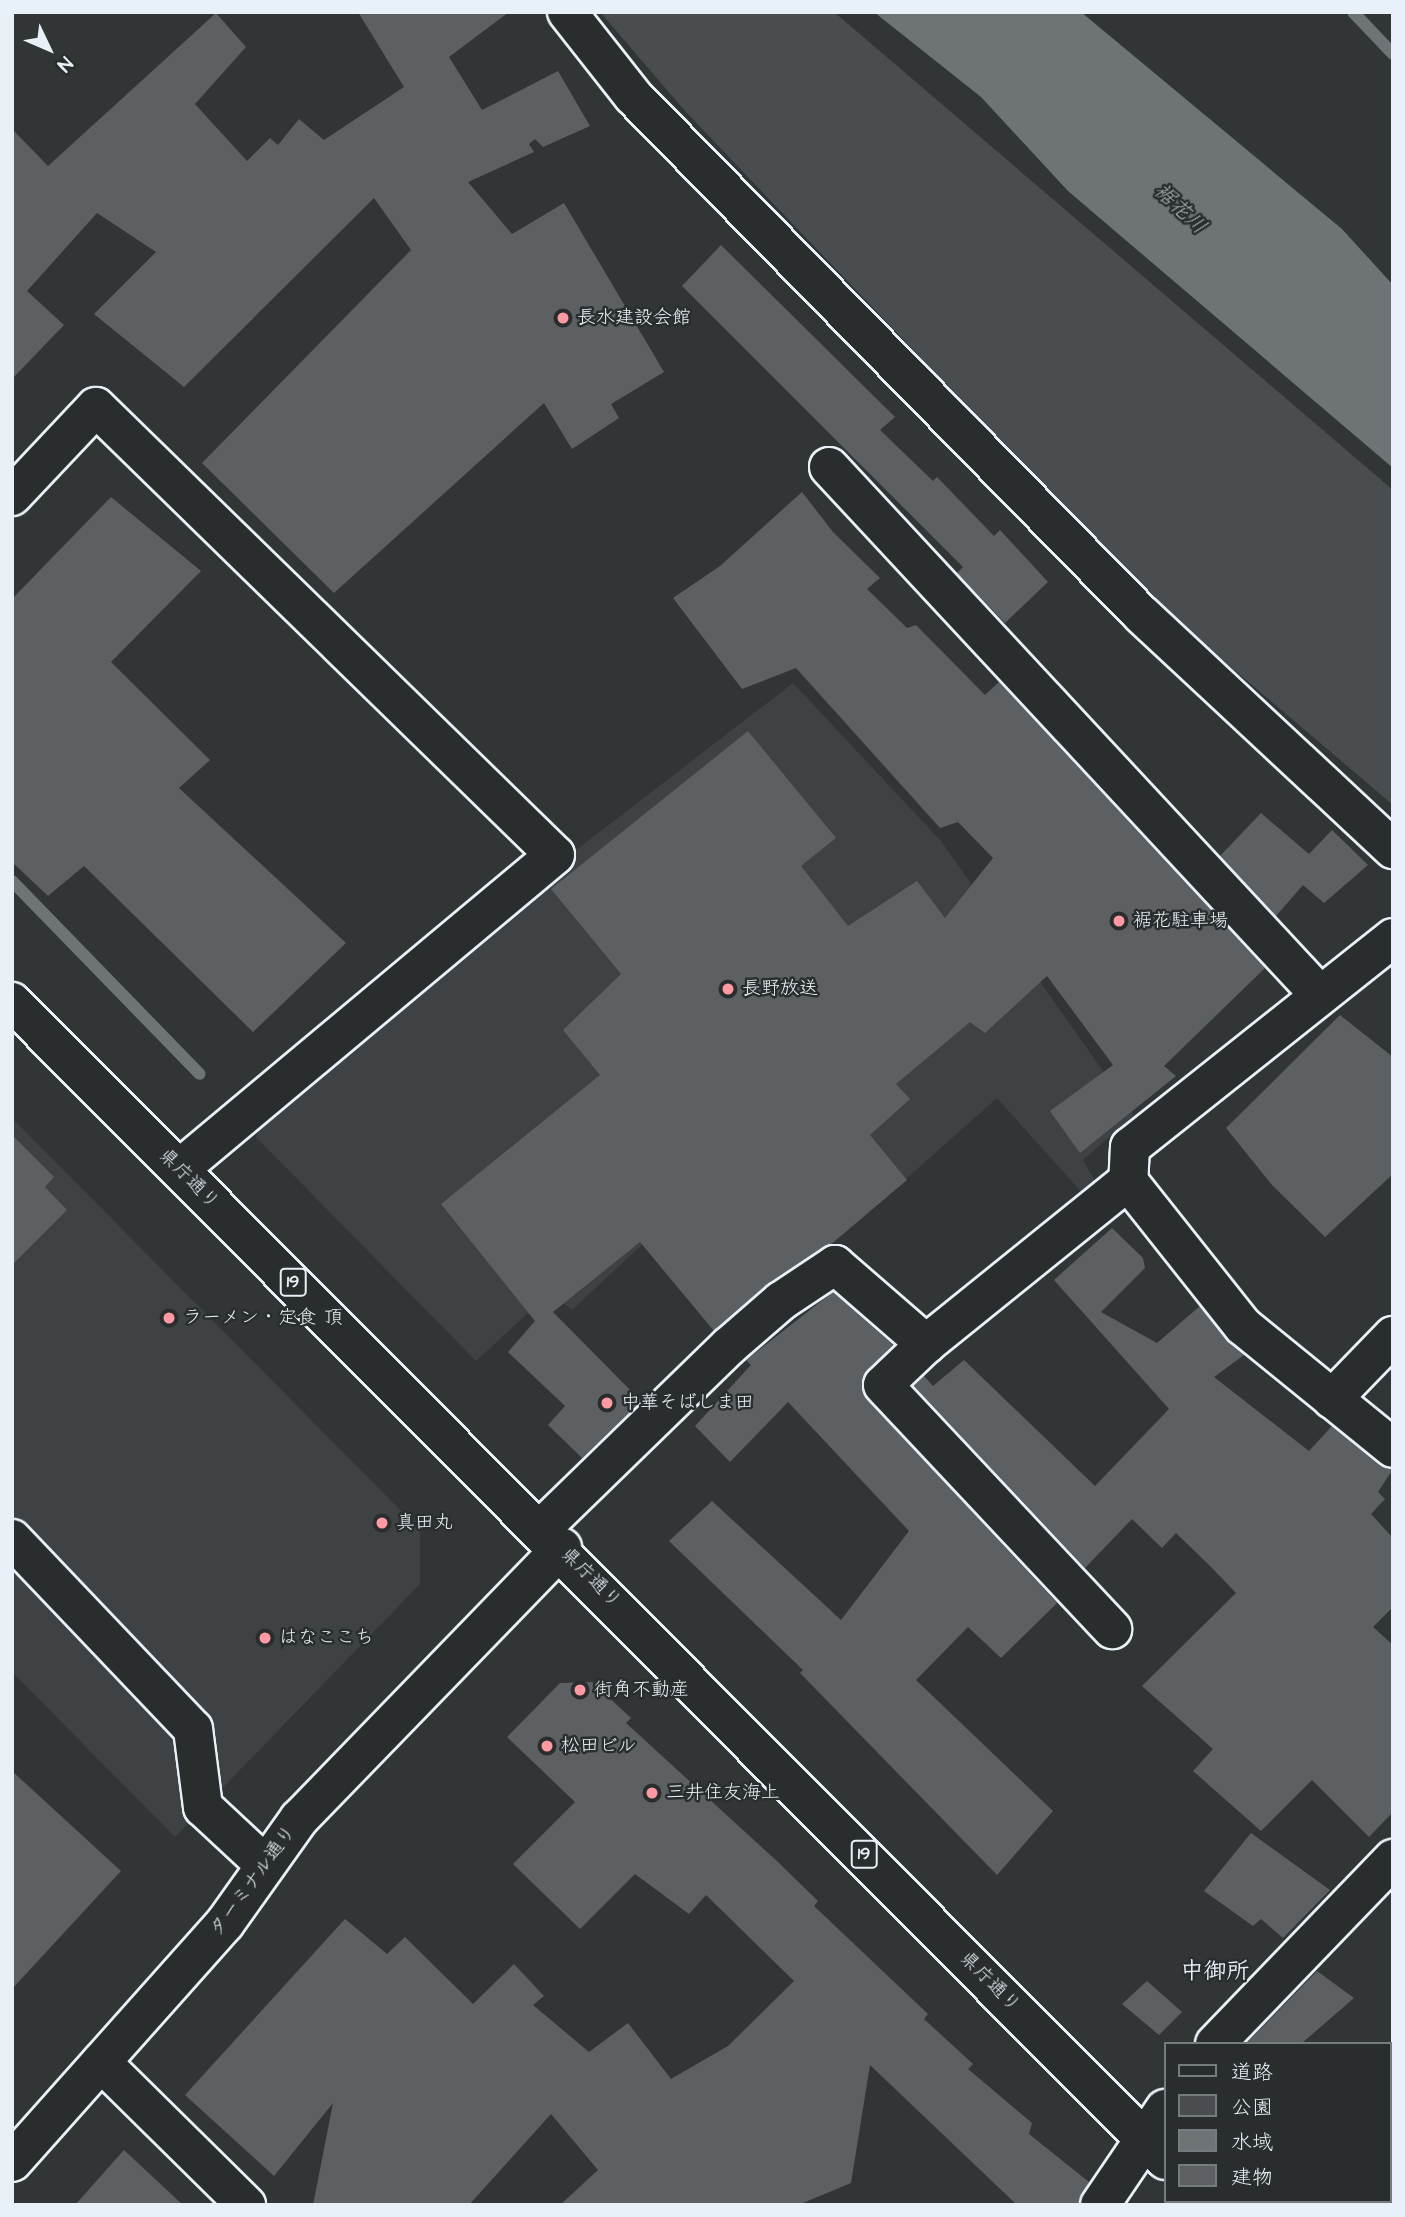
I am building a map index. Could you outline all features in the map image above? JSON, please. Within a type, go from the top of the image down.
[{"type":"main road","points":[[567,12],[633,96],[1140,614],[1393,849]]},
{"type":"main road","points":[[12,496],[96,407],[555,855],[179,1169]]},
{"type":"main road","points":[[829,467],[1318,993]]},
{"type":"main road","points":[[1393,938],[1318,993],[1130,1147],[1128,1181],[1243,1326],[1393,1448]]},
{"type":"main road","name":"県庁通り","points":[[12,1002],[1159,2136]]},
{"type":"main road","points":[[1112,1629],[883,1385],[926,1344],[1128,1181]]},
{"type":"main road","name":"ターミナル通り","points":[[12,2162],[225,1923],[263,1863],[299,1819],[728,1347],[835,1265],[926,1344]]},
{"type":"main road","points":[[1332,1399],[1393,1336]]},
{"type":"main road","points":[[12,1539],[193,1729],[203,1807],[263,1863]]},
{"type":"main road","points":[[1217,2042],[1393,1859]]},
{"type":"main road","points":[[101,2062],[246,2205]]},
{"type":"main road","points":[[1100,2205],[1159,2136]]},
{"type":"shaded area","name":"長野放送","points":[[793,683],[941,841],[1134,1115],[1083,1160],[1097,1185],[1085,1196],[997,1098],[843,1235],[764,1131],[572,1310],[550,1293],[476,1361],[256,1137],[264,1117],[536,881]]},
{"type":"shaded area","points":[[12,1118],[420,1530],[420,1584],[175,1837],[12,1672]]},
{"type":"green space","points":[[600,12],[834,12],[1393,490],[1393,805],[1152,600],[685,111]]},
{"type":"water","name":"裾花川","points":[[874,12],[1081,12],[1342,229],[1393,285],[1393,468],[1068,191],[981,97]]},
{"type":"building","points":[[358,12],[509,12],[449,57],[482,110],[558,71],[590,126],[543,147],[535,139],[529,144],[534,152],[468,182],[512,234],[564,203],[664,372],[611,404],[619,418],[572,449],[544,403],[334,593],[202,463],[411,250],[374,198],[184,387],[94,314],[156,252],[97,213],[27,291],[64,325],[12,379],[12,129],[48,166],[216,13],[246,47],[195,104],[247,161],[270,138],[278,145],[299,119],[324,140],[404,87]]},
{"type":"building","points":[[721,245],[895,417],[880,430],[933,481],[937,477],[994,536],[1000,530],[1048,582],[1005,623],[957,573],[963,567],[682,286]]},
{"type":"building","points":[[802,492],[833,532],[880,578],[867,589],[907,628],[916,625],[985,695],[999,682],[1265,968],[1164,1066],[1176,1076],[1080,1153],[1050,1111],[1113,1065],[1047,976],[985,1033],[970,1022],[896,1084],[910,1099],[870,1135],[907,1180],[830,1245],[769,1283],[714,1331],[640,1242],[553,1312],[641,1401],[582,1458],[548,1425],[565,1406],[508,1352],[535,1321],[441,1204],[600,1075],[563,1030],[621,974],[551,889],[748,731],[836,838],[801,866],[848,926],[917,881],[945,918],[993,858],[958,822],[940,828],[796,668],[742,689],[673,598],[720,566]]},
{"type":"building","points":[[111,497],[201,571],[111,662],[210,760],[179,788],[346,943],[253,1032],[84,866],[48,896],[12,862],[12,599]]},
{"type":"building","points":[[1261,813],[1309,854],[1332,830],[1368,865],[1324,903],[1303,885],[1276,916],[1220,856]]},
{"type":"building","points":[[1340,1015],[1393,1057],[1393,1174],[1325,1237],[1272,1185],[1226,1128]]},
{"type":"building","points":[[12,1135],[54,1177],[45,1187],[67,1210],[12,1265]]},
{"type":"building","points":[[1112,1228],[1143,1258],[1145,1268],[1101,1312],[1157,1343],[1200,1306],[1244,1355],[1214,1377],[1309,1451],[1332,1426],[1379,1465],[1393,1469],[1378,1492],[1385,1499],[1371,1514],[1393,1538],[1393,1607],[1373,1627],[1393,1645],[1393,1812],[1369,1837],[1312,1780],[1261,1831],[1193,1771],[1213,1749],[1142,1686],[1236,1593],[1211,1567],[1176,1533],[1162,1548],[1132,1519],[1085,1568],[914,1386],[924,1376],[933,1386],[964,1360],[1095,1486],[1169,1409],[1054,1280]]},
{"type":"building","points":[[833,1292],[893,1345],[862,1378],[867,1399],[1057,1603],[1001,1658],[968,1627],[916,1680],[1053,1811],[997,1875],[800,1673],[803,1670],[669,1541],[712,1501],[841,1620],[909,1531],[788,1402],[730,1462],[695,1426],[751,1365],[746,1360]]},
{"type":"building","points":[[592,1682],[631,1718],[626,1723],[779,1863],[818,1901],[814,1906],[928,2014],[924,2019],[973,2064],[968,2069],[1032,2123],[1029,2134],[1089,2182],[1078,2205],[1017,2205],[870,2065],[851,2183],[798,2205],[560,2205],[598,2170],[551,2114],[469,2205],[313,2205],[333,2103],[274,2176],[185,2095],[345,1919],[387,1954],[405,1937],[473,2004],[514,1964],[544,1996],[533,2005],[589,2052],[628,2023],[671,2079],[728,2046],[794,1981],[706,1895],[689,1914],[635,1874],[580,1929],[513,1864],[575,1802],[507,1737],[560,1683]]},
{"type":"building","points":[[12,1771],[121,1871],[12,1989]]},
{"type":"building","points":[[1251,1833],[1330,1890],[1283,1938],[1261,1919],[1253,1926],[1204,1891]]},
{"type":"building","points":[[1317,1971],[1354,1998],[1303,2042],[1248,2042]]},
{"type":"building","points":[[1147,1981],[1182,2012],[1159,2035],[1122,2004]]},
{"type":"building","points":[[124,2150],[183,2205],[75,2205]]},
{"type":"waterway","points":[[1353,12],[1393,54]]},
{"type":"waterway","points":[[12,881],[200,1074]]},
{"type":"place","name":"長水建設会館","points":[[563,318]]},
{"type":"place","name":"裾花駐車場","points":[[1119,921]]},
{"type":"place","name":"長野放送","points":[[728,989]]},
{"type":"place","name":"ラーメン・定食 頂","points":[[169,1318]]},
{"type":"place","name":"中華そばしま田","points":[[607,1403]]},
{"type":"place","name":"真田丸","points":[[382,1523]]},
{"type":"place","name":"はなここち","points":[[265,1638]]},
{"type":"place","name":"街角不動産","points":[[580,1690]]},
{"type":"place","name":"松田ビル","points":[[547,1746]]},
{"type":"place","name":"三井住友海上","points":[[652,1793]]},
{"type":"district","name":"中御所","points":[[1215,1971]]}]
